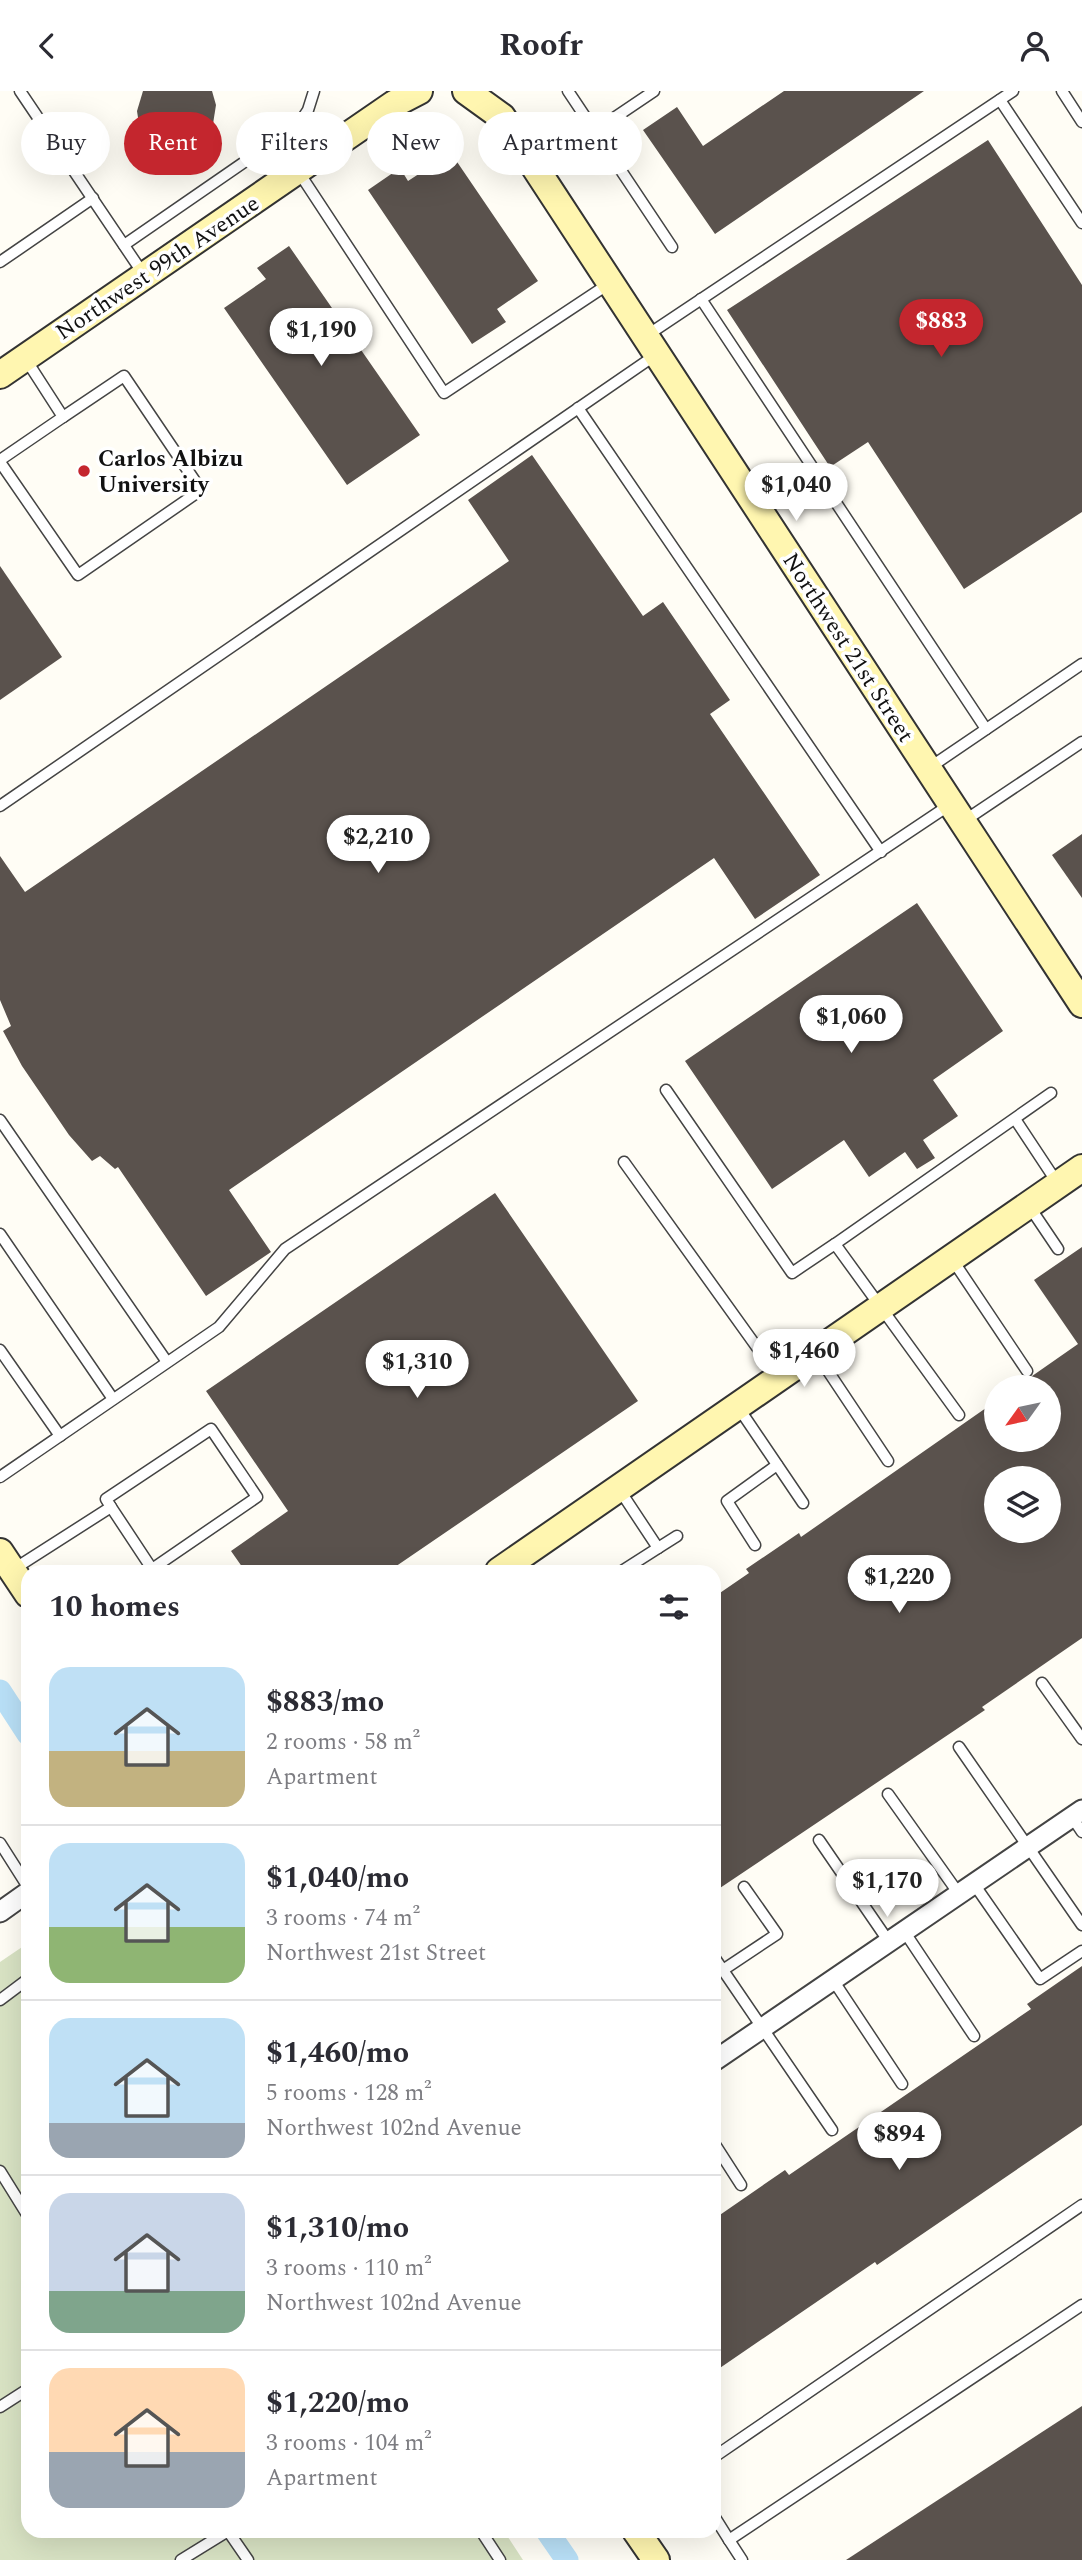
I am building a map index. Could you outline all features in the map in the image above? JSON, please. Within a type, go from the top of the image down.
[{"type":"street","name":"Northwest 99th Avenue","points":[[353,132],[394,104],[419,91]]},
{"type":"street","name":"Northwest 21st Street","points":[[466,91],[495,112]]},
{"type":"street","name":"Northwest 99th Avenue","points":[[0,375],[291,175]]},
{"type":"street","name":"Northwest 21st Street","points":[[540,175],[1082,1004]]},
{"type":"street","points":[[508,1565],[1082,1168]]},
{"type":"street","points":[[6,1561],[21,1584]]},
{"type":"street","points":[[721,2056],[1029,1846],[1079,1820]]},
{"type":"street","points":[[0,1912],[21,1896]]},
{"type":"street","points":[[641,2538],[656,2560]]},
{"type":"lane","points":[[20,91],[145,275]]},
{"type":"lane","points":[[124,245],[298,125],[308,110],[314,91]]},
{"type":"lane","points":[[568,91],[582,112]]},
{"type":"lane","points":[[623,112],[654,91]]},
{"type":"lane","points":[[0,806],[578,408],[701,299],[1013,91]]},
{"type":"lane","points":[[1062,91],[1082,122]]},
{"type":"lane","points":[[1000,100],[1082,223]]},
{"type":"lane","points":[[301,175],[444,393],[610,282]]},
{"type":"lane","points":[[624,175],[671,247]]},
{"type":"lane","points":[[0,262],[93,198]]},
{"type":"lane","points":[[701,299],[986,729]]},
{"type":"lane","points":[[25,357],[63,417]]},
{"type":"lane","points":[[124,376],[201,490],[78,575],[0,461],[63,417],[124,376]]},
{"type":"lane","points":[[578,408],[881,852]]},
{"type":"lane","points":[[928,768],[1082,664]]},
{"type":"lane","points":[[0,1477],[219,1327],[285,1249],[881,852],[958,813],[1082,742]]},
{"type":"lane","points":[[666,1090],[792,1273],[1051,1094]]},
{"type":"lane","points":[[1014,1119],[1059,1184]]},
{"type":"lane","points":[[0,1120],[167,1362]]},
{"type":"lane","points":[[624,1162],[779,1378]]},
{"type":"lane","points":[[1028,1205],[1058,1249]]},
{"type":"lane","points":[[0,1234],[113,1399]]},
{"type":"lane","points":[[835,1244],[959,1415]]},
{"type":"lane","points":[[951,1258],[1027,1371]]},
{"type":"lane","points":[[0,1350],[60,1436]]},
{"type":"lane","points":[[815,1353],[888,1461]]},
{"type":"lane","points":[[737,1406],[803,1503]]},
{"type":"lane","points":[[150,1565],[106,1499],[211,1429],[257,1497],[160,1565]]},
{"type":"lane","points":[[755,1545],[727,1501],[777,1465]]},
{"type":"lane","points":[[619,1488],[658,1549]]},
{"type":"lane","points":[[6,1561],[111,1507]]},
{"type":"lane","points":[[632,1565],[677,1536]]},
{"type":"lane","points":[[1042,1683],[1082,1739]]},
{"type":"lane","points":[[959,1747],[1082,1924]]},
{"type":"lane","points":[[888,1794],[1040,1979],[1082,1951]]},
{"type":"lane","points":[[819,1840],[974,2036]]},
{"type":"lane","points":[[0,1843],[21,1878]]},
{"type":"lane","points":[[723,1971],[777,1934],[744,1887]]},
{"type":"lane","points":[[721,1968],[832,2130]]},
{"type":"lane","points":[[833,1980],[902,2084]]},
{"type":"lane","points":[[0,2000],[21,1984]]},
{"type":"lane","points":[[721,2154],[741,2185]]},
{"type":"lane","points":[[0,2171],[21,2205]]},
{"type":"lane","points":[[721,2452],[1082,2205]]},
{"type":"lane","points":[[729,2540],[1082,2305]]},
{"type":"lane","points":[[0,2407],[21,2394]]},
{"type":"lane","points":[[721,2527],[742,2560]]},
{"type":"lane","points":[[181,2560],[217,2538]]},
{"type":"lane","points":[[233,2538],[248,2560]]},
{"type":"lane","points":[[486,2538],[500,2560]]},
{"type":"green space","points":[[21,1948],[21,2538],[509,2538],[523,2560],[0,2560],[0,1962]]},
{"type":"building","points":[[143,91],[212,91],[216,105],[215,112],[137,111]]},
{"type":"building","points":[[784,91],[924,91],[715,234],[643,130],[677,107],[703,146]]},
{"type":"building","points":[[988,140],[1082,285],[1082,512],[964,589],[868,442],[830,467],[727,310]]},
{"type":"building","points":[[464,172],[538,281],[497,309],[506,322],[472,344],[368,190],[390,175],[404,175],[408,181],[417,175],[464,175]]},
{"type":"building","points":[[289,246],[420,435],[347,485],[224,308],[266,279],[257,268]]},
{"type":"building","points":[[532,455],[643,616],[663,602],[730,700],[710,714],[820,875],[755,919],[714,858],[229,1190],[271,1252],[206,1296],[118,1167],[115,1169],[100,1156],[92,1161],[69,1135],[22,1066],[3,1031],[11,1026],[0,1000],[0,856],[25,892],[509,561],[468,500]]},
{"type":"building","points":[[0,566],[62,657],[0,700]]},
{"type":"building","points":[[1082,834],[1082,898],[1052,855]]},
{"type":"building","points":[[917,903],[1003,1031],[933,1080],[958,1116],[923,1140],[935,1158],[917,1169],[905,1152],[869,1177],[844,1140],[772,1189],[685,1061]]},
{"type":"building","points":[[495,1193],[638,1401],[398,1565],[241,1565],[231,1551],[288,1511],[206,1391]]},
{"type":"building","points":[[1082,1247],[1082,1638],[982,1707],[985,1710],[721,1887],[721,1592],[749,1573],[746,1569],[799,1533],[801,1537],[984,1409],[984,1453],[1060,1453],[1061,1375],[1034,1375],[1078,1344],[1034,1280]]},
{"type":"building","points":[[1082,1966],[1082,2125],[721,2367],[721,2214],[785,2170],[789,2175],[1031,2009],[1027,2004]]},
{"type":"building","points":[[1082,2406],[1082,2560],[846,2560]]},
{"type":"waterway","points":[[0,1691],[21,1723]]},
{"type":"waterway","points":[[552,2538],[567,2560]]},
{"type":"place","name":"Carlos Albizu University","points":[[84,471]]}]
